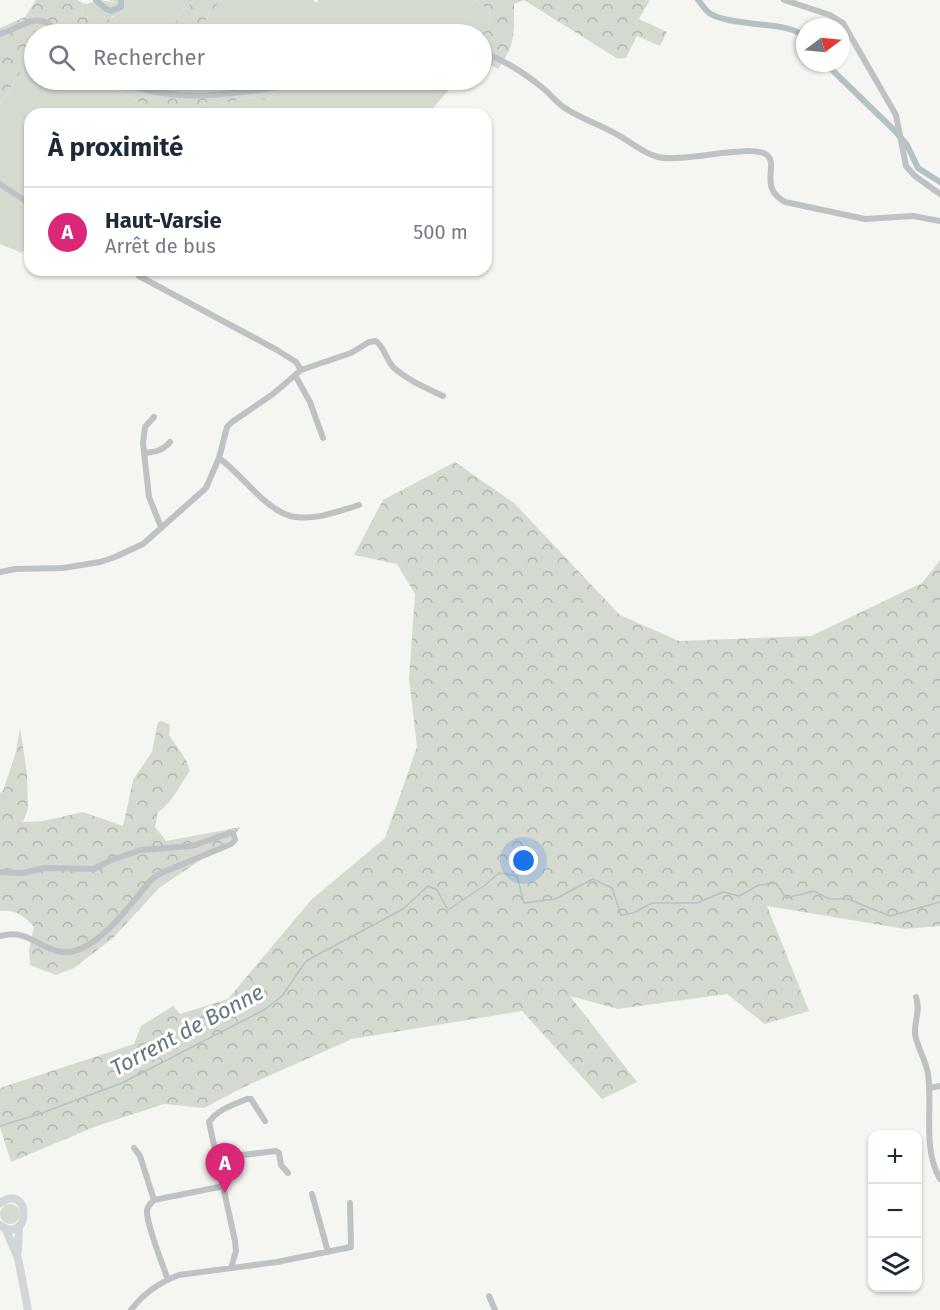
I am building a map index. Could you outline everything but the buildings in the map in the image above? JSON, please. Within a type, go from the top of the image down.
[{"type":"main road","points":[[0,1203],[9,1199],[22,1204],[25,1218],[19,1226],[18,1258],[28,1310]]},
{"type":"main road","points":[[2,1226],[15,1228],[19,1226]]},
{"type":"main road","points":[[2,1226],[18,1258]]},
{"type":"street","points":[[784,0],[830,15],[843,23],[896,115],[904,161],[910,171],[940,194]]},
{"type":"street","points":[[24,24],[29,21],[42,20],[50,24]]},
{"type":"street","points":[[0,34],[24,24]]},
{"type":"street","points":[[492,57],[513,67],[544,89],[563,107],[660,158],[746,152],[765,154],[771,164],[771,189],[779,199],[785,202],[865,219],[913,216],[940,221]]},
{"type":"street","points":[[148,90],[219,95],[252,90]]},
{"type":"street","points":[[0,184],[24,200]]},
{"type":"street","points":[[139,276],[277,350],[296,362],[301,370]]},
{"type":"street","points":[[0,572],[15,569],[63,568],[100,562],[134,549],[206,488],[219,458],[227,427],[242,414],[273,394],[301,370],[343,357],[369,342],[376,341],[382,345],[393,366],[417,384],[443,396]]},
{"type":"street","points":[[295,375],[310,402],[323,438]]},
{"type":"street","points":[[153,417],[145,427],[144,453],[149,497],[161,527]]},
{"type":"street","points":[[144,453],[165,448],[170,442]]},
{"type":"street","points":[[219,458],[269,503],[285,514],[295,517],[325,515],[359,505]]},
{"type":"street","points":[[0,872],[23,873],[45,868],[94,869],[111,860],[141,850],[192,846],[230,833],[236,837],[231,844],[159,874],[151,880],[110,928],[84,947],[67,952],[58,951],[14,933],[0,936]]},
{"type":"street","points":[[916,997],[919,1009],[916,1038],[928,1072],[930,1140],[940,1179]]},
{"type":"street","points":[[929,1088],[940,1086]]},
{"type":"street","points":[[231,1268],[236,1251],[209,1122],[214,1116],[247,1099],[251,1099],[265,1121]]},
{"type":"street","points":[[134,1148],[140,1156],[154,1200]]},
{"type":"street","points":[[217,1158],[276,1151],[279,1153],[281,1165],[288,1173]]},
{"type":"street","points":[[168,1280],[146,1210],[154,1200],[224,1186]]},
{"type":"street","points":[[312,1194],[328,1252]]},
{"type":"street","points":[[131,1310],[148,1293],[179,1275],[351,1247],[350,1203]]},
{"type":"street","points":[[489,1296],[495,1310]]},
{"type":"green space","points":[[36,0],[77,0],[83,3],[81,6],[83,15],[88,18],[103,9],[104,3],[100,0],[118,3],[120,12],[109,19],[109,24],[24,24],[24,67],[0,104],[0,28],[25,17]]},
{"type":"green space","points":[[98,0],[104,3],[104,9],[88,18],[83,15],[81,6],[83,3]]},
{"type":"green space","points":[[108,0],[195,0],[179,14],[175,24],[109,24],[109,19],[114,17],[118,3]]},
{"type":"green space","points":[[195,0],[221,0],[203,24],[175,24],[179,14]]},
{"type":"green space","points":[[221,0],[313,0],[317,3],[318,0],[475,0],[491,12],[490,24],[203,24]]},
{"type":"green space","points":[[475,0],[524,0],[514,4],[513,38],[498,69],[492,66],[491,12]]},
{"type":"green space","points":[[524,0],[650,0],[639,19],[667,32],[660,46],[637,36],[626,58],[618,59]]},
{"type":"green space","points":[[24,67],[24,90],[118,90],[149,108],[24,108],[24,250],[22,253],[0,244],[0,104]]},
{"type":"green space","points":[[118,90],[276,91],[267,100],[250,97],[222,104],[210,101],[194,108],[149,108]]},
{"type":"green space","points":[[448,90],[433,108],[194,108],[210,101],[222,104],[250,97],[267,100],[276,91]]},
{"type":"green space","points":[[455,462],[514,503],[620,615],[679,641],[811,636],[922,583],[940,560],[940,926],[905,929],[767,906],[809,1011],[765,1024],[727,994],[618,1009],[570,996],[637,1082],[602,1099],[522,1011],[352,1039],[246,1086],[204,1108],[164,1104],[94,1127],[11,1162],[0,1127],[0,1088],[134,1044],[141,1026],[173,1006],[180,1014],[228,999],[311,900],[385,838],[417,747],[409,678],[415,594],[397,564],[354,555],[383,500]]},
{"type":"green space","points":[[162,721],[170,725],[169,735],[186,760],[190,771],[172,799],[158,812],[155,827],[166,841],[241,827],[230,840],[159,888],[113,938],[74,968],[56,975],[30,965],[29,950],[34,927],[19,914],[0,911],[0,793],[3,791],[16,752],[20,728],[27,773],[28,809],[23,822],[43,821],[83,812],[123,826],[133,780],[152,752],[158,722]]},
{"type":"green space","points":[[10,1204],[17,1207],[20,1214],[17,1221],[10,1224],[3,1221],[0,1214],[3,1207]]},
{"type":"waterway","points":[[96,0],[111,11],[121,7],[121,0]]},
{"type":"waterway","points":[[698,0],[709,13],[720,18],[796,31]]},
{"type":"waterway","points":[[834,72],[895,131],[907,145],[918,168],[940,182]]},
{"type":"waterway","name":"Torrent de Bonne","points":[[0,1126],[122,1083],[264,1010],[282,996],[306,961],[403,909],[428,886],[437,890],[448,910],[499,873],[517,876],[524,903],[555,899],[593,879],[612,888],[621,915],[633,913],[652,903],[697,903],[723,892],[739,896],[759,885],[776,883],[786,898],[814,891],[829,899],[848,899],[890,916],[940,902]]},
{"type":"place","name":"Haut-Varsie","points":[[225,1193]]}]
